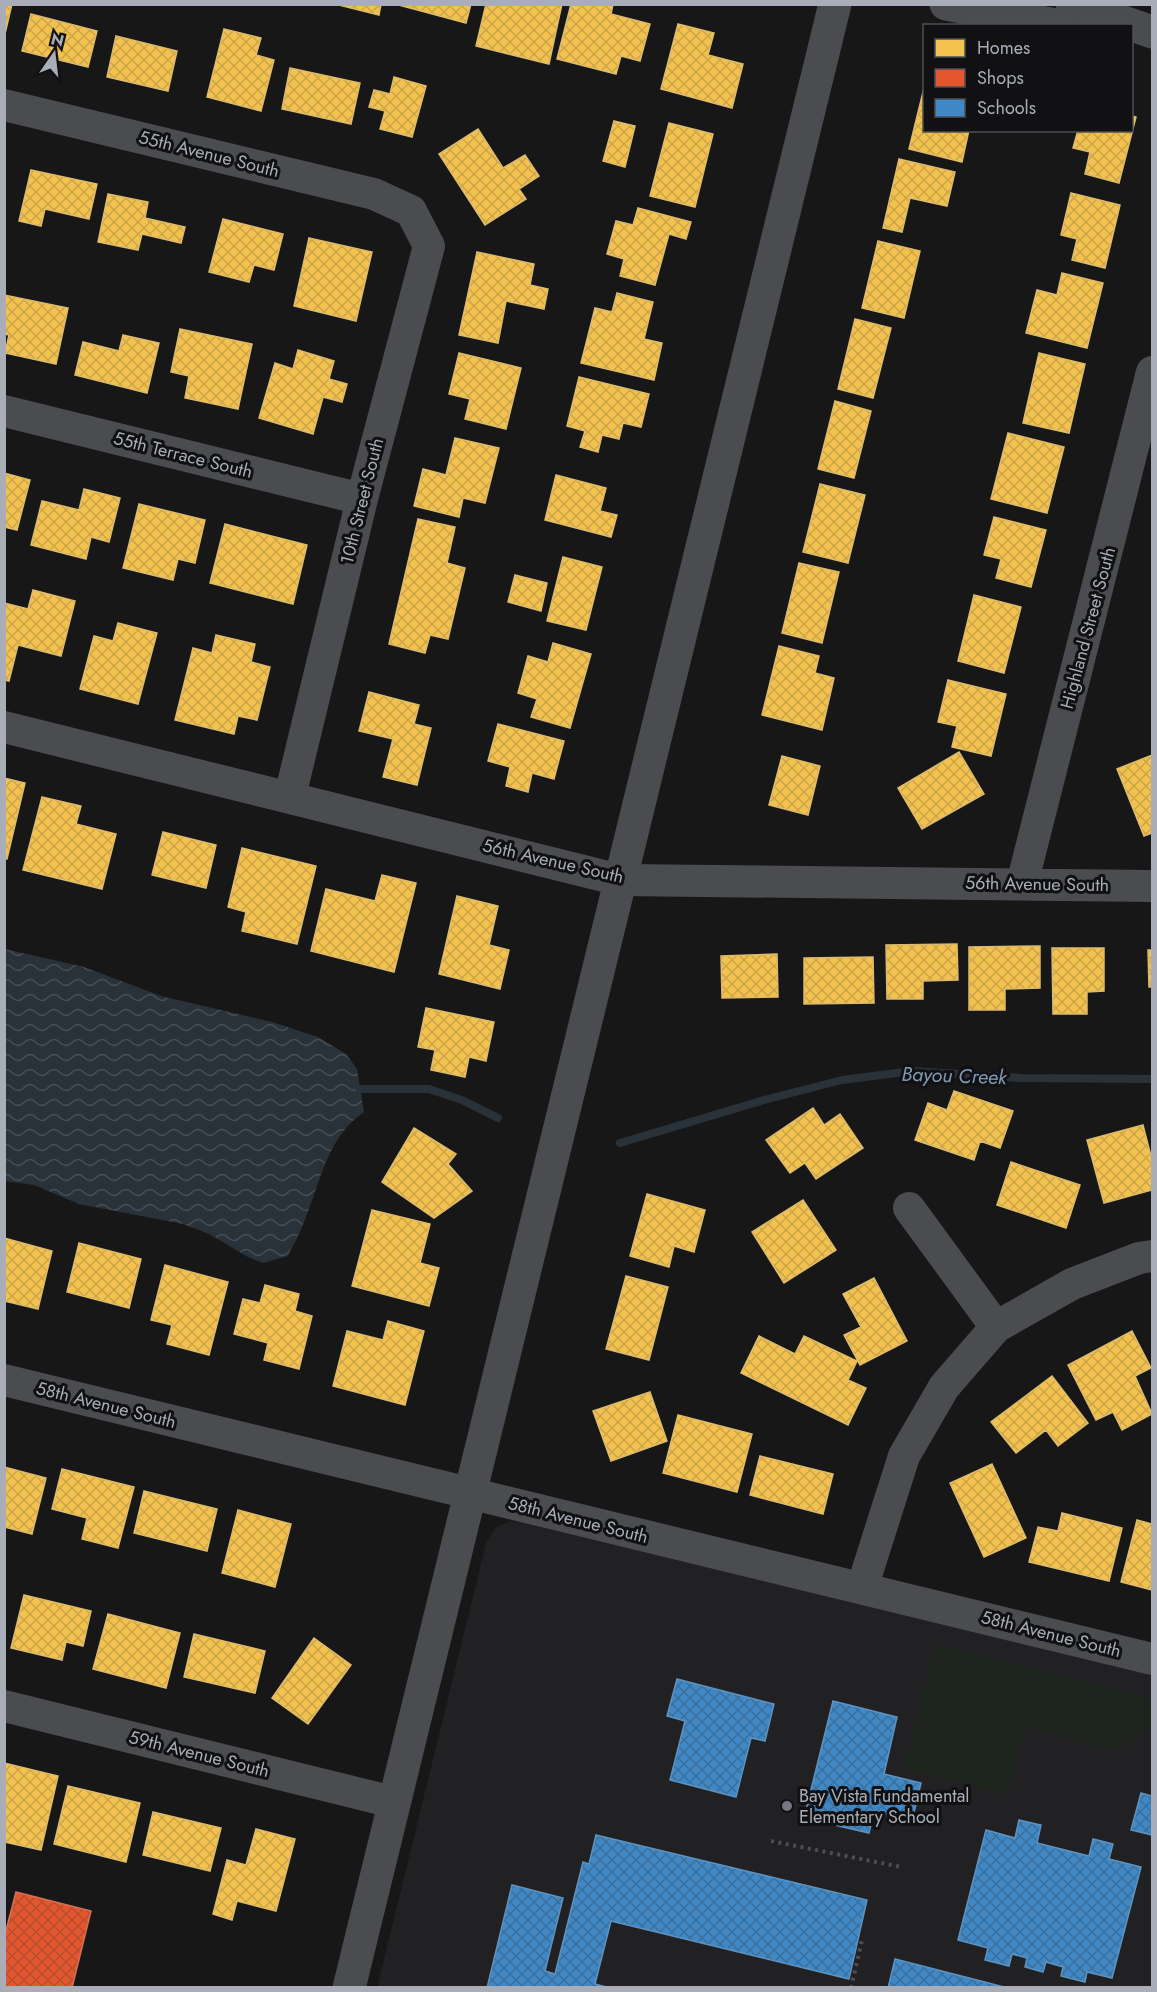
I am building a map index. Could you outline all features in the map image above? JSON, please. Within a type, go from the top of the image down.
[{"type":"street","points":[[349,1988],[835,4]]},
{"type":"street","points":[[946,4],[1051,24]]},
{"type":"street","points":[[1072,4],[1129,24]]},
{"type":"street","points":[[1133,25],[1152,32]]},
{"type":"street","points":[[1133,39],[1152,42]]},
{"type":"street","name":"55th Avenue South","points":[[4,105],[374,194],[411,210]]},
{"type":"street","name":"10th Street South","points":[[290,796],[362,499],[429,246],[411,210]]},
{"type":"street","name":"Highland Street South","points":[[1022,884],[1146,430],[1152,372]]},
{"type":"street","name":"55th Terrace South","points":[[4,411],[362,499]]},
{"type":"street","name":"56th Avenue South","points":[[4,727],[290,796],[620,880],[1152,886]]},
{"type":"street","points":[[909,1208],[996,1327]]},
{"type":"street","points":[[862,1588],[903,1456],[944,1387],[996,1327],[1072,1284],[1139,1258],[1152,1256]]},
{"type":"street","name":"58th Avenue South","points":[[4,1380],[1152,1659]]},
{"type":"street","name":"59th Avenue South","points":[[4,1706],[393,1802]]},
{"type":"path","points":[[771,1841],[901,1867]]},
{"type":"path","points":[[850,1988],[862,1940]]},
{"type":"shaded area","name":"Bay Vista Fundamental Elementary School","points":[[511,1521],[527,1522],[1152,1673],[1152,1987],[377,1988],[486,1543],[495,1528]]},
{"type":"shaded area","points":[[935,1644],[1152,1698],[1152,1728],[1115,1751],[1025,1728],[1008,1795],[904,1769]]},
{"type":"water","points":[[5,949],[84,967],[161,996],[272,1022],[318,1037],[346,1054],[357,1069],[364,1112],[351,1122],[333,1148],[288,1256],[263,1263],[248,1257],[209,1234],[183,1224],[79,1204],[34,1185],[5,1181]]},
{"type":"building: Homes","points":[[4,4],[12,4],[4,38]]},
{"type":"building: Homes","points":[[335,4],[381,4],[379,15]]},
{"type":"building: Homes","points":[[395,4],[471,4],[466,23]]},
{"type":"building: Homes","points":[[486,4],[562,4],[549,64],[476,46]]},
{"type":"building: Homes","points":[[571,4],[613,4],[611,14],[650,24],[640,61],[621,56],[616,74],[557,59]]},
{"type":"building: Homes","points":[[31,14],[97,31],[88,67],[22,51]]},
{"type":"building: Homes","points":[[678,24],[714,33],[708,55],[743,64],[732,108],[661,89]]},
{"type":"building: Homes","points":[[224,29],[261,38],[256,55],[274,60],[261,111],[207,97]]},
{"type":"building: Homes","points":[[116,36],[177,51],[168,91],[107,77]]},
{"type":"building: Homes","points":[[290,68],[360,83],[351,124],[282,109]]},
{"type":"building: Homes","points":[[394,77],[426,86],[412,137],[380,129],[385,111],[369,107],[374,90],[390,94]]},
{"type":"building: Homes","points":[[923,92],[923,132],[969,132],[962,162],[909,149]]},
{"type":"building: Homes","points":[[614,121],[635,126],[625,167],[603,161]]},
{"type":"building: Homes","points":[[669,123],[713,134],[695,207],[650,196]]},
{"type":"building: Homes","points":[[478,129],[503,168],[525,155],[539,176],[519,189],[526,199],[485,225],[439,154]]},
{"type":"building: Homes","points":[[1077,132],[1132,132],[1119,183],[1085,174],[1090,152],[1073,148]]},
{"type":"building: Homes","points":[[899,159],[955,172],[947,206],[910,198],[902,232],[883,228]]},
{"type":"building: Homes","points":[[31,170],[97,184],[89,219],[45,209],[41,226],[19,221]]},
{"type":"building: Homes","points":[[1071,193],[1120,205],[1105,268],[1072,260],[1077,239],[1061,235]]},
{"type":"building: Homes","points":[[108,194],[148,202],[145,218],[185,227],[181,243],[142,234],[138,250],[98,242]]},
{"type":"building: Homes","points":[[638,208],[691,222],[686,239],[669,234],[655,285],[620,276],[624,259],[607,254],[616,221],[633,225]]},
{"type":"building: Homes","points":[[223,219],[283,234],[274,270],[254,265],[249,282],[209,272]]},
{"type":"building: Homes","points":[[309,238],[372,252],[356,321],[294,306]]},
{"type":"building: Homes","points":[[878,241],[920,251],[904,318],[862,308]]},
{"type":"building: Homes","points":[[477,252],[534,264],[530,285],[548,289],[544,309],[506,301],[498,343],[459,335]]},
{"type":"building: Homes","points":[[1062,273],[1103,283],[1087,348],[1026,333],[1037,290],[1057,295]]},
{"type":"building: Homes","points":[[617,293],[653,302],[644,339],[662,343],[654,380],[581,363],[595,308],[612,312]]},
{"type":"building: Homes","points":[[4,295],[68,308],[56,364],[5,353],[9,335],[4,334]]},
{"type":"building: Homes","points":[[855,319],[891,328],[873,398],[838,389]]},
{"type":"building: Homes","points":[[180,329],[252,344],[238,409],[185,398],[189,376],[171,372]]},
{"type":"building: Homes","points":[[123,335],[159,343],[147,393],[75,375],[83,342],[119,351]]},
{"type":"building: Homes","points":[[298,350],[334,361],[329,379],[347,384],[342,402],[323,397],[313,434],[259,418],[275,363],[293,369]]},
{"type":"building: Homes","points":[[459,353],[521,368],[506,429],[465,419],[470,399],[449,394]]},
{"type":"building: Homes","points":[[1039,353],[1085,364],[1069,433],[1023,423]]},
{"type":"building: Homes","points":[[579,377],[649,394],[641,427],[623,423],[619,439],[602,435],[598,452],[580,447],[585,431],[567,426]]},
{"type":"building: Homes","points":[[835,401],[871,411],[854,478],[818,469]]},
{"type":"building: Homes","points":[[1008,433],[1064,447],[1047,513],[991,499]]},
{"type":"building: Homes","points":[[455,438],[499,448],[485,503],[463,498],[459,517],[414,506],[423,469],[446,475]]},
{"type":"building: Homes","points":[[4,473],[30,480],[17,530],[4,527]]},
{"type":"building: Homes","points":[[556,475],[606,488],[600,511],[617,515],[611,537],[545,520]]},
{"type":"building: Homes","points":[[820,484],[865,495],[848,563],[803,552]]},
{"type":"building: Homes","points":[[84,489],[120,498],[109,542],[91,537],[86,559],[31,545],[42,501],[79,510]]},
{"type":"building: Homes","points":[[139,504],[205,520],[195,563],[178,559],[173,580],[123,568]]},
{"type":"building: Homes","points":[[994,517],[1046,530],[1031,587],[996,578],[1001,559],[984,555]]},
{"type":"building: Homes","points":[[418,519],[455,527],[447,563],[465,568],[448,639],[430,635],[425,653],[389,644]]},
{"type":"building: Homes","points":[[225,524],[307,545],[293,604],[210,583]]},
{"type":"building: Homes","points":[[563,557],[602,567],[586,630],[547,621]]},
{"type":"building: Homes","points":[[799,563],[839,572],[822,643],[782,633]]},
{"type":"building: Homes","points":[[515,575],[547,583],[541,611],[508,602]]},
{"type":"building: Homes","points":[[33,590],[75,601],[61,656],[18,645],[9,681],[4,680],[4,603],[28,609]]},
{"type":"building: Homes","points":[[974,595],[1021,607],[1004,673],[958,661]]},
{"type":"building: Homes","points":[[118,623],[157,633],[138,704],[80,689],[94,636],[113,641]]},
{"type":"building: Homes","points":[[216,635],[255,644],[251,662],[270,667],[257,720],[238,716],[234,734],[175,720],[193,648],[212,653]]},
{"type":"building: Homes","points":[[553,643],[591,654],[570,728],[531,717],[537,699],[518,693],[528,656],[548,662]]},
{"type":"building: Homes","points":[[779,646],[819,656],[815,673],[834,678],[822,730],[762,715]]},
{"type":"building: Homes","points":[[948,680],[1006,694],[991,756],[952,747],[957,726],[938,722]]},
{"type":"building: Homes","points":[[369,692],[419,705],[414,724],[431,728],[417,785],[383,777],[393,739],[359,731]]},
{"type":"building: Homes","points":[[498,724],[564,741],[554,779],[532,773],[528,792],[506,786],[510,767],[488,761]]},
{"type":"building: Homes","points":[[959,752],[984,794],[922,829],[898,788]]},
{"type":"building: Homes","points":[[1152,755],[1152,833],[1144,836],[1117,769]]},
{"type":"building: Homes","points":[[782,756],[820,766],[808,815],[769,805]]},
{"type":"building: Homes","points":[[4,778],[25,783],[7,859],[4,858]]},
{"type":"building: Homes","points":[[42,797],[81,806],[76,824],[116,834],[102,889],[23,870]]},
{"type":"building: Homes","points":[[163,832],[216,845],[206,888],[152,875]]},
{"type":"building: Homes","points":[[242,848],[316,866],[297,944],[242,931],[246,912],[228,907]]},
{"type":"building: Homes","points":[[382,875],[416,883],[394,972],[311,951],[326,889],[375,901]]},
{"type":"building: Homes","points":[[457,896],[498,906],[489,945],[509,950],[500,989],[439,974]]},
{"type":"building: Homes","points":[[957,944],[958,980],[923,981],[923,999],[887,999],[886,945]]},
{"type":"building: Homes","points":[[1040,946],[1040,988],[1005,989],[1005,1010],[969,1010],[969,947]]},
{"type":"building: Homes","points":[[1052,948],[1104,948],[1104,991],[1087,992],[1087,1014],[1053,1014]]},
{"type":"building: Homes","points":[[1148,950],[1152,950],[1152,987],[1149,987]]},
{"type":"building: Homes","points":[[777,954],[778,997],[722,998],[721,956]]},
{"type":"building: Homes","points":[[873,957],[874,1003],[804,1004],[804,958]]},
{"type":"building: Homes","points":[[426,1008],[494,1022],[486,1061],[469,1057],[465,1077],[431,1070],[435,1050],[418,1047]]},
{"type":"building: Homes","points":[[954,1091],[1013,1111],[1000,1148],[980,1141],[974,1160],[915,1140],[928,1103],[947,1110]]},
{"type":"building: Homes","points":[[813,1108],[824,1125],[840,1114],[863,1148],[816,1179],[805,1163],[790,1173],[766,1140]]},
{"type":"building: Homes","points":[[1143,1125],[1152,1160],[1152,1190],[1104,1203],[1087,1140]]},
{"type":"building: Homes","points":[[414,1128],[456,1154],[448,1164],[472,1191],[434,1218],[382,1182]]},
{"type":"building: Homes","points":[[1011,1162],[1080,1185],[1066,1228],[997,1205]]},
{"type":"building: Homes","points":[[647,1194],[705,1210],[694,1252],[674,1246],[669,1267],[630,1256]]},
{"type":"building: Homes","points":[[803,1200],[836,1250],[784,1283],[752,1232]]},
{"type":"building: Homes","points":[[372,1210],[430,1224],[420,1263],[439,1268],[429,1306],[352,1286]]},
{"type":"building: Homes","points":[[4,1238],[52,1251],[38,1309],[4,1301]]},
{"type":"building: Homes","points":[[79,1243],[141,1259],[129,1308],[67,1292]]},
{"type":"building: Homes","points":[[165,1265],[228,1282],[209,1355],[167,1344],[172,1325],[151,1320]]},
{"type":"building: Homes","points":[[626,1276],[668,1287],[649,1360],[606,1349]]},
{"type":"building: Homes","points":[[874,1278],[907,1341],[860,1365],[844,1335],[861,1327],[843,1294]]},
{"type":"building: Homes","points":[[265,1285],[299,1294],[295,1311],[312,1316],[299,1369],[264,1360],[268,1343],[234,1334],[243,1299],[260,1303]]},
{"type":"building: Homes","points":[[388,1321],[424,1331],[405,1405],[333,1386],[347,1331],[383,1340]]},
{"type":"building: Homes","points":[[1132,1331],[1151,1368],[1135,1376],[1152,1414],[1122,1430],[1113,1412],[1096,1420],[1068,1365]]},
{"type":"building: Homes","points":[[759,1336],[795,1354],[804,1336],[857,1361],[848,1380],[866,1388],[848,1425],[741,1373]]},
{"type":"building: Homes","points":[[1052,1376],[1088,1423],[1058,1446],[1046,1430],[1016,1453],[991,1422]]},
{"type":"building: Homes","points":[[650,1392],[667,1441],[611,1461],[593,1411]]},
{"type":"building: Homes","points":[[678,1415],[752,1434],[737,1492],[663,1473]]},
{"type":"building: Homes","points":[[760,1456],[833,1474],[823,1514],[750,1495]]},
{"type":"building: Homes","points":[[992,1464],[1026,1538],[984,1557],[950,1483]]},
{"type":"building: Homes","points":[[4,1467],[46,1478],[32,1534],[4,1527]]},
{"type":"building: Homes","points":[[62,1469],[134,1487],[118,1548],[82,1539],[87,1518],[52,1509]]},
{"type":"building: Homes","points":[[144,1491],[217,1509],[207,1551],[134,1533]]},
{"type":"building: Homes","points":[[238,1510],[291,1524],[275,1587],[222,1573]]},
{"type":"building: Homes","points":[[1062,1513],[1122,1528],[1109,1581],[1029,1562],[1038,1527],[1058,1531]]},
{"type":"building: Homes","points":[[1137,1520],[1152,1524],[1152,1590],[1121,1582]]},
{"type":"building: Homes","points":[[24,1595],[91,1611],[83,1646],[66,1642],[62,1660],[11,1648]]},
{"type":"building: Homes","points":[[108,1614],[180,1633],[166,1688],[93,1669]]},
{"type":"building: Homes","points":[[194,1634],[265,1651],[255,1693],[184,1677]]},
{"type":"building: Homes","points":[[314,1638],[351,1665],[308,1724],[272,1698]]},
{"type":"building: Homes","points":[[4,1763],[58,1776],[41,1850],[4,1842]]},
{"type":"building: Homes","points":[[68,1786],[140,1803],[126,1862],[54,1844]]},
{"type":"building: Homes","points":[[153,1812],[221,1828],[210,1871],[143,1855]]},
{"type":"building: Homes","points":[[256,1829],[295,1839],[276,1911],[237,1901],[232,1920],[213,1914],[227,1860],[246,1865]]},
{"type":"building: Shops","points":[[16,1892],[91,1911],[72,1988],[4,1988],[4,1938]]},
{"type":"building: Schools","points":[[677,1679],[774,1704],[765,1741],[751,1738],[736,1797],[670,1780],[685,1721],[667,1716]]},
{"type":"building: Schools","points":[[833,1701],[897,1717],[884,1774],[921,1783],[912,1821],[874,1811],[869,1833],[804,1818]]},
{"type":"building: Schools","points":[[1141,1793],[1152,1796],[1152,1835],[1131,1830]]},
{"type":"building: Schools","points":[[1019,1820],[1041,1825],[1037,1843],[1089,1856],[1093,1839],[1113,1844],[1109,1859],[1141,1867],[1112,1978],[1087,1972],[1085,1982],[1061,1976],[1063,1967],[1046,1962],[1043,1972],[1025,1967],[1027,1958],[1012,1954],[1009,1966],[985,1960],[988,1948],[958,1940],[986,1830],[1015,1838]]},
{"type":"building: Schools","points":[[596,1835],[867,1900],[849,1979],[611,1921],[595,1984],[610,1988],[487,1988],[512,1885],[563,1898],[545,1971],[555,1974],[583,1862],[589,1864]]},
{"type":"building: Schools","points":[[895,1959],[1008,1988],[888,1988]]},
{"type":"waterway","name":"Bayou Creek","points":[[620,1143],[764,1100],[842,1080],[912,1071],[1021,1078],[1152,1079]]},
{"type":"waterway","name":"Bayou Creek","points":[[360,1089],[429,1089],[462,1100],[498,1118]]},
{"type":"place","name":"Bay Vista Fundamental Elementary School","points":[[787,1806]]}]
